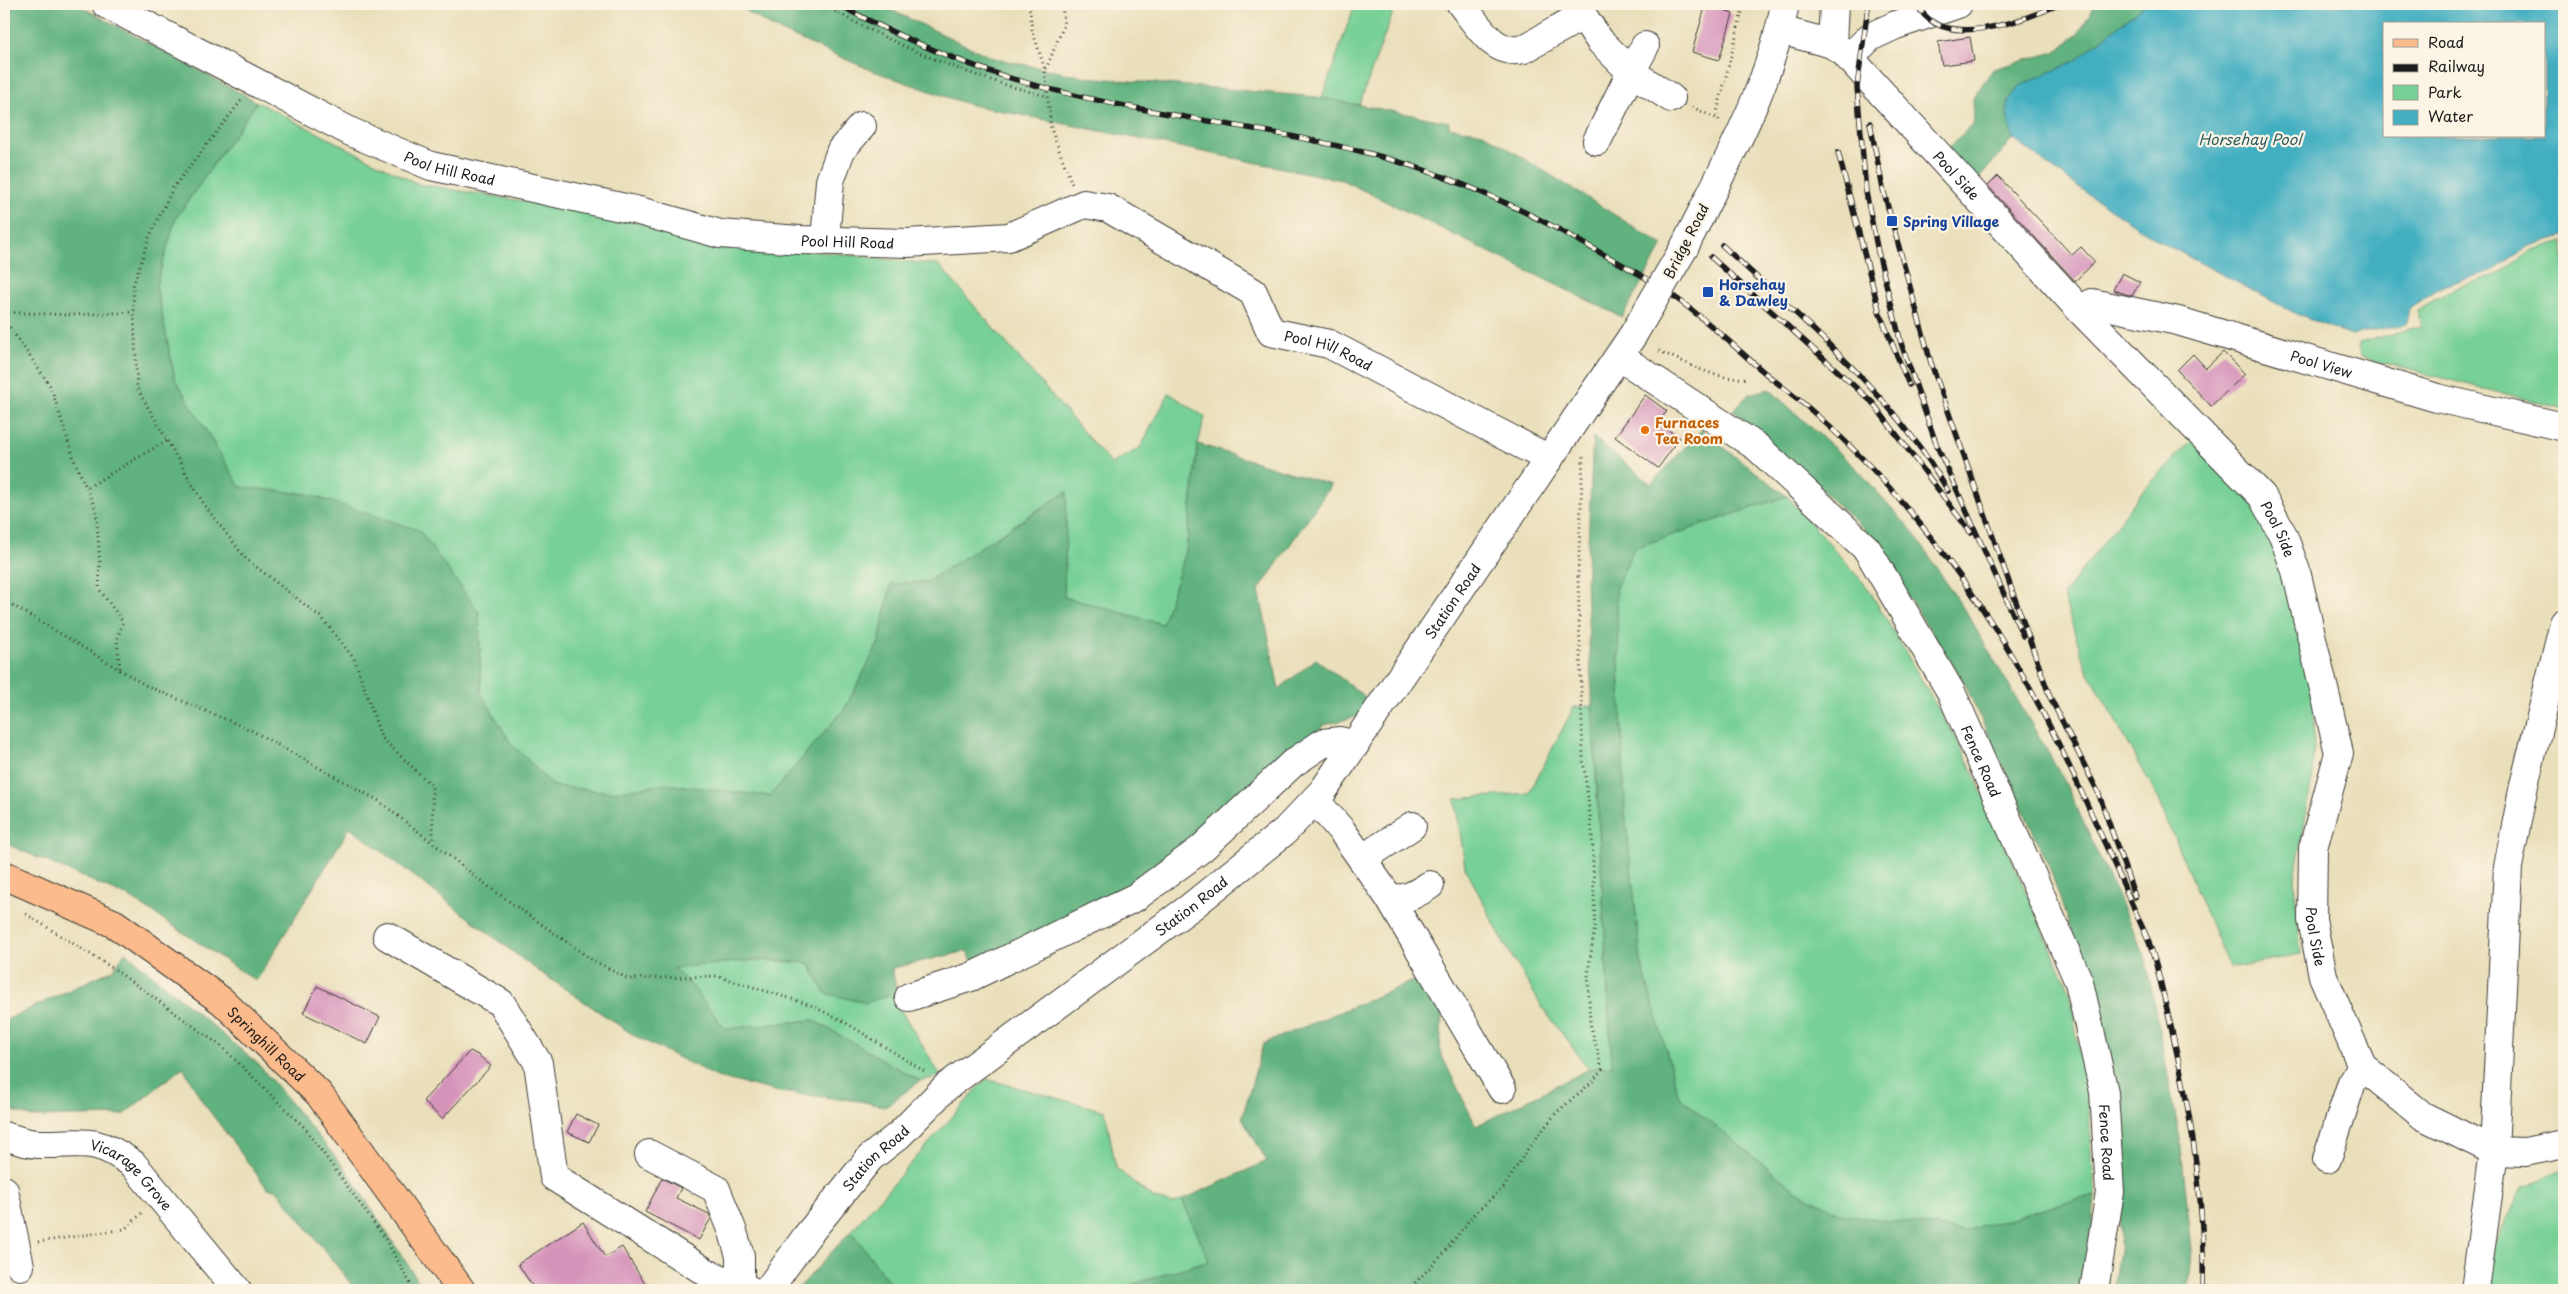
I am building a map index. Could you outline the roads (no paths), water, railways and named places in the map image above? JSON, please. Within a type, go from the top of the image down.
[{"type":"main road","name":"Springhill Road","points":[[4,875],[115,924],[222,1000],[318,1094],[461,1290]]},
{"type":"street","name":"Pool Hill Road","points":[[106,4],[351,132],[431,166],[639,211],[720,234],[907,243],[1009,237],[1084,204],[1108,208],[1253,292],[1271,332],[1329,344],[1550,459]]},
{"type":"street","points":[[1461,4],[1496,46],[1514,52],[1524,50],[1578,10],[1600,41],[1631,72],[1671,98]]},
{"type":"street","name":"Bridge Road","points":[[1550,459],[1627,346],[1684,248],[1756,97],[1780,30],[1785,4]]},
{"type":"street","points":[[1834,4],[1841,51]]},
{"type":"street","points":[[1780,30],[1841,51],[1896,25],[1958,4]]},
{"type":"street","points":[[1597,141],[1645,46]]},
{"type":"street","name":"Pool Side","points":[[1841,51],[2082,312],[2262,496],[2286,544],[2296,571],[2339,754],[2313,848],[2312,920],[2323,976],[2362,1066],[2423,1116],[2494,1151]]},
{"type":"street","points":[[825,240],[830,181],[840,150],[862,126]]},
{"type":"street","name":"Pool View","points":[[2082,312],[2092,303],[2178,321],[2437,398],[2564,427]]},
{"type":"street","name":"Fence Road","points":[[1627,346],[1758,447],[1867,549],[1951,692],[2079,982],[2104,1092],[2110,1192],[2094,1290]]},
{"type":"street","name":"Station Road","points":[[768,1290],[806,1237],[870,1158],[898,1135],[946,1087],[1192,906],[1285,831],[1316,800],[1550,459]]},
{"type":"street","points":[[2475,1290],[2494,1151],[2508,866],[2524,785],[2564,623]]},
{"type":"street","points":[[909,997],[971,977],[1136,897],[1201,849],[1293,763],[1323,743],[1340,741],[1355,744]]},
{"type":"street","points":[[1316,800],[1388,896],[1502,1089]]},
{"type":"street","points":[[1362,859],[1412,826]]},
{"type":"street","points":[[1388,896],[1396,899],[1410,896],[1430,885]]},
{"type":"street","points":[[387,936],[501,1003],[538,1063],[554,1177],[709,1274],[745,1288]]},
{"type":"street","points":[[2327,1159],[2352,1082],[2362,1066]]},
{"type":"street","name":"Vicarage Grove","points":[[4,1136],[36,1144],[94,1142],[116,1152],[133,1164],[159,1195],[224,1286]]},
{"type":"street","points":[[2494,1151],[2525,1152],[2564,1144]]},
{"type":"street","points":[[649,1154],[716,1189],[733,1232],[740,1256],[745,1288]]},
{"type":"street","points":[[4,1190],[17,1255]]},
{"type":"water","name":"Horsehay Pool","points":[[2146,4],[2564,4],[2564,160],[2560,168],[2564,190],[2564,236],[2529,246],[2492,271],[2443,286],[2409,308],[2406,324],[2351,335],[2300,316],[2157,240],[2082,190],[2013,139],[2007,114],[2009,100],[2020,86],[2075,61]]},
{"type":"railway","points":[[837,4],[879,26],[922,45],[1010,78],[1099,101],[1281,134],[1371,154],[1431,172],[1488,195],[1572,237],[1641,275],[1670,294],[1702,318],[1836,433],[1881,478],[1923,527],[1962,579],[2005,645],[2051,728],[2149,942],[2175,1045],[2191,1126],[2201,1207],[2203,1290]]},
{"type":"railway","points":[[1917,4],[1928,19],[1944,27],[1963,30],[2005,24],[2026,18],[2060,4]]},
{"type":"railway","points":[[1868,7],[1857,87],[1866,192],[1878,252],[1901,343],[1937,446],[2023,636]]},
{"type":"railway","points":[[1870,123],[1883,189],[1931,363],[2050,697],[2098,792],[2135,897]]},
{"type":"railway","points":[[1838,152],[1880,314],[1909,385]]},
{"type":"railway","points":[[1722,245],[1815,331],[1874,391],[1901,422],[1926,456],[1948,491]]},
{"type":"railway","points":[[1711,257],[1872,402],[1971,533]]},
{"type":"place","name":"Spring Village","points":[[1892,221]]},
{"type":"place","name":"Horsehay & Dawley","points":[[1708,292]]},
{"type":"place","name":"Furnaces Tea Room","points":[[1645,430]]}]
